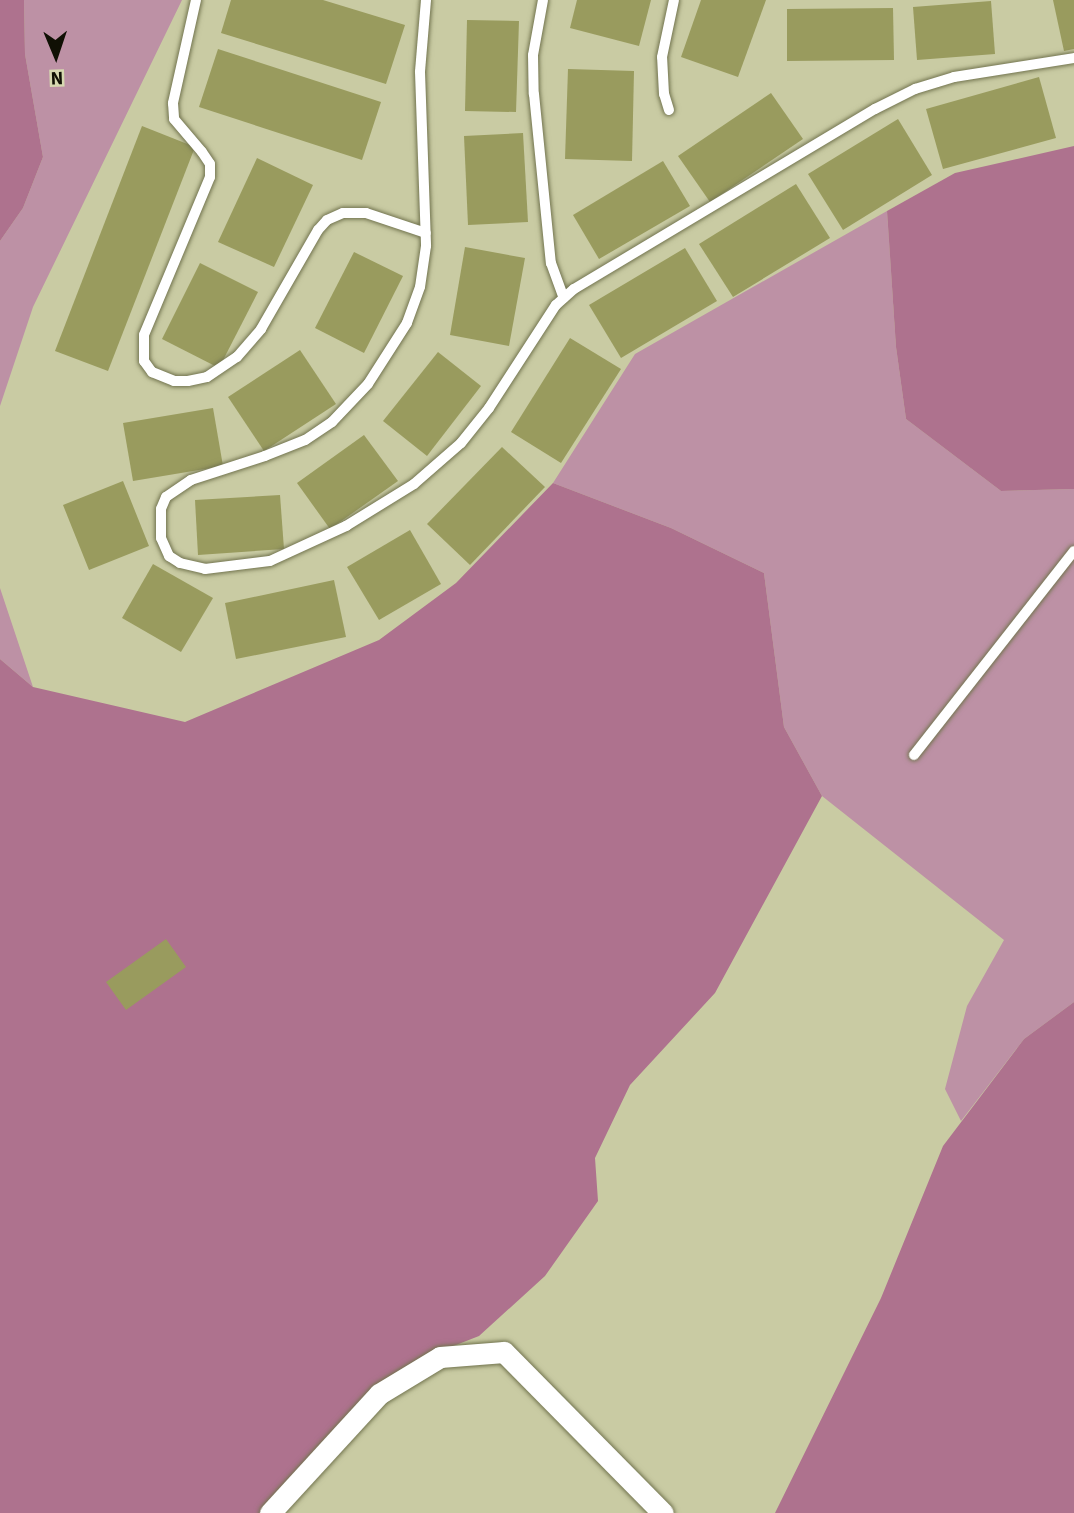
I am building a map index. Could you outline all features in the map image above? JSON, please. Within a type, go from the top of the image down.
[{"type":"street","points":[[271,1513],[379,1394],[440,1357],[504,1352],[663,1513]]},
{"type":"lane","points":[[196,0],[173,103],[174,119],[183,133],[202,152],[209,164],[210,177],[144,335],[144,361],[152,372],[174,381],[188,381],[207,377],[237,357],[261,329],[318,230],[327,220],[343,213],[366,213],[426,233]]},
{"type":"lane","points":[[426,0],[420,72],[426,233],[420,287],[407,323],[368,384],[332,422],[305,440],[191,481],[166,497],[161,509],[161,538],[169,556],[180,563],[205,569],[270,561],[346,526],[414,484],[461,443],[489,408],[556,305],[564,298],[864,116],[915,89],[1000,67],[1074,58]]},
{"type":"lane","points":[[543,0],[533,55],[534,94],[551,263],[564,298]]},
{"type":"lane","points":[[669,110],[664,94],[662,57],[674,0]]},
{"type":"lane","points":[[914,755],[1074,551]]},
{"type":"shaded area","points":[[0,0],[24,0],[25,54],[43,157],[23,208],[0,241]]},
{"type":"shaded area","points":[[24,0],[182,0],[33,307],[0,406],[0,241],[23,208],[43,157],[25,54]]},
{"type":"shaded area","points":[[1074,146],[1074,489],[1001,491],[906,419],[896,347],[887,211],[955,173]]},
{"type":"shaded area","points":[[887,211],[896,347],[906,419],[1001,491],[1074,489],[1074,1002],[1024,1039],[961,1121],[945,1089],[967,1006],[1004,940],[822,796],[784,727],[764,573],[671,528],[553,483],[635,354]]},
{"type":"shaded area","points":[[553,483],[671,528],[764,573],[784,727],[822,796],[715,993],[630,1085],[595,1158],[598,1201],[545,1276],[479,1336],[433,1354],[263,1513],[0,1513],[0,659],[33,687],[185,722],[379,640],[456,583]]},
{"type":"shaded area","points":[[0,588],[33,687],[0,659]]},
{"type":"shaded area","points":[[1074,1002],[1074,1513],[775,1513],[881,1298],[943,1146],[1024,1039]]},
{"type":"building","points":[[231,0],[323,0],[405,25],[386,84],[221,33]]},
{"type":"building","points":[[577,0],[651,0],[639,46],[570,28]]},
{"type":"building","points":[[701,0],[766,0],[738,77],[681,57]]},
{"type":"building","points":[[1053,0],[1074,0],[1074,49],[1064,51]]},
{"type":"building","points":[[991,1],[995,54],[917,60],[913,7]]},
{"type":"building","points":[[893,8],[894,60],[787,61],[787,9]]},
{"type":"building","points":[[467,20],[519,21],[516,112],[465,111]]},
{"type":"building","points":[[218,49],[381,102],[362,160],[199,107]]},
{"type":"building","points":[[568,69],[634,71],[632,161],[565,159]]},
{"type":"building","points":[[1039,77],[1056,138],[943,169],[926,109]]},
{"type":"building","points":[[771,93],[803,139],[710,202],[678,156]]},
{"type":"building","points":[[898,119],[932,175],[843,230],[808,174]]},
{"type":"building","points":[[142,126],[195,147],[108,371],[55,351]]},
{"type":"building","points":[[523,133],[528,222],[468,225],[464,136]]},
{"type":"building","points":[[257,158],[313,185],[274,267],[218,242]]},
{"type":"building","points":[[663,161],[690,206],[599,259],[573,215]]},
{"type":"building","points":[[796,184],[830,238],[733,297],[699,244]]},
{"type":"building","points":[[465,247],[525,258],[509,346],[450,335]]},
{"type":"building","points":[[685,248],[717,301],[621,358],[589,305]]},
{"type":"building","points":[[354,252],[403,276],[364,353],[315,328]]},
{"type":"building","points":[[200,263],[258,292],[219,368],[162,339]]},
{"type":"building","points":[[570,338],[621,369],[561,463],[511,432]]},
{"type":"building","points":[[300,350],[336,404],[264,451],[228,397]]},
{"type":"building","points":[[438,352],[481,386],[427,456],[383,421]]},
{"type":"building","points":[[213,408],[223,466],[133,481],[123,423]]},
{"type":"building","points":[[364,435],[398,481],[330,529],[297,483]]},
{"type":"building","points":[[502,447],[545,487],[470,565],[427,524]]},
{"type":"building","points":[[123,481],[149,546],[89,570],[63,505]]},
{"type":"building","points":[[280,495],[284,549],[198,555],[195,500]]},
{"type":"building","points":[[410,530],[441,584],[379,620],[347,567]]},
{"type":"building","points":[[153,564],[213,598],[181,652],[122,618]]},
{"type":"building","points":[[334,580],[346,637],[236,659],[225,603]]},
{"type":"building","points":[[166,939],[186,967],[126,1010],[106,982]]}]
